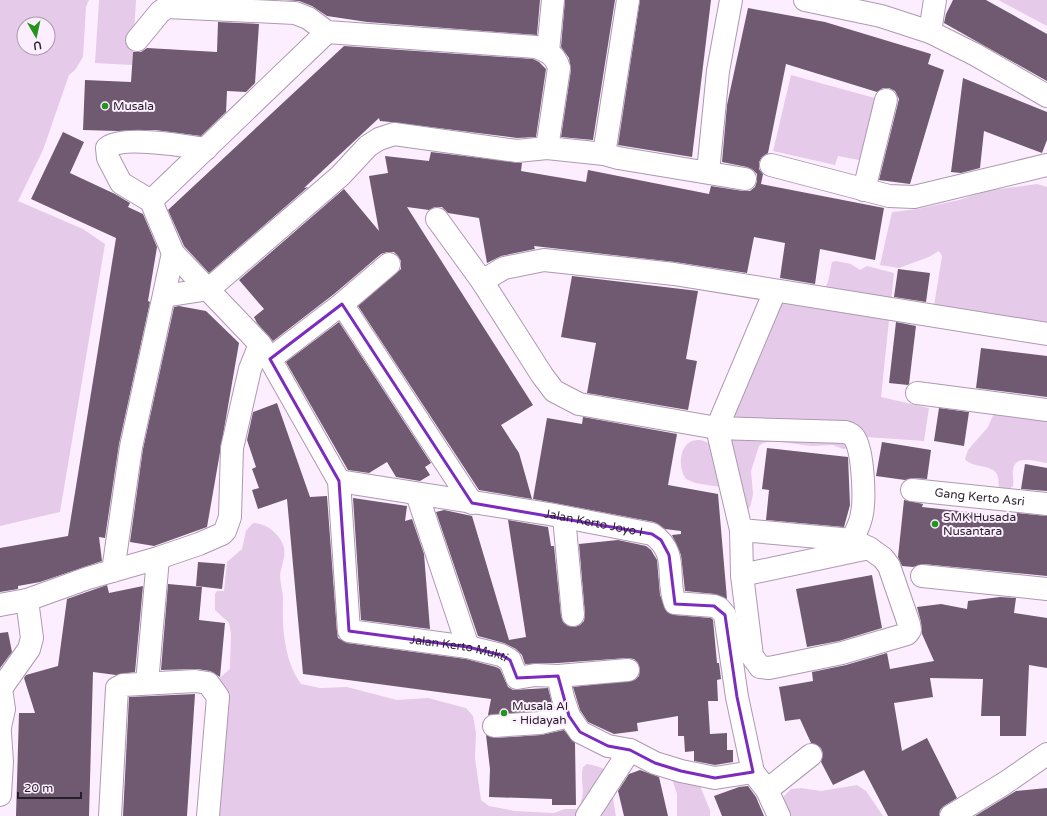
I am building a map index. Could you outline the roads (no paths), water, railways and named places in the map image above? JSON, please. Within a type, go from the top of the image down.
[{"type":"street","points":[[548,51],[553,0]]},
{"type":"street","points":[[604,154],[628,0]]},
{"type":"street","points":[[708,172],[718,71],[731,0]]},
{"type":"street","points":[[805,0],[881,16],[930,32],[976,55],[1047,96]]},
{"type":"street","points":[[930,32],[935,0]]},
{"type":"street","points":[[138,40],[160,12],[167,7],[295,13],[308,18],[327,32],[536,48],[548,51],[555,57],[559,68],[547,148]]},
{"type":"street","points":[[151,201],[327,32]]},
{"type":"street","points":[[864,190],[886,100]]},
{"type":"street","points":[[164,296],[209,289],[340,176],[357,160],[368,146],[379,139],[394,134],[517,151],[547,148],[604,154],[618,158],[745,178]]},
{"type":"street","points":[[206,149],[173,144],[130,142],[113,143],[107,148],[108,158],[121,183],[151,201],[173,254],[209,289],[265,351],[339,481]]},
{"type":"street","points":[[771,165],[889,196],[914,197],[1047,166]]},
{"type":"street","points":[[437,219],[482,281],[542,374],[554,391],[560,395],[579,404],[716,428],[845,432],[851,434],[858,446],[864,490],[861,544]]},
{"type":"street","points":[[114,571],[131,447],[173,254]]},
{"type":"street","points":[[482,281],[504,268],[544,260],[674,274],[1047,334]]},
{"type":"street","points":[[0,605],[27,600],[158,558],[213,539],[225,531],[230,517],[232,448],[250,369],[265,351],[342,304],[389,264]]},
{"type":"street","points":[[741,530],[861,544],[883,558],[889,566],[910,630],[901,638],[842,654],[769,668],[760,667],[752,656],[742,575],[741,530],[716,428],[775,291]]},
{"type":"street","points":[[342,304],[472,503]]},
{"type":"street","points":[[917,393],[1047,410]]},
{"type":"street","name":"Jalan Kerto Joyo I","points":[[339,481],[564,517],[652,534],[661,540],[669,555],[675,603],[714,606],[723,611],[726,621],[737,698],[753,772],[767,790],[779,816]]},
{"type":"street","name":"Jalan Kerto Mukti","points":[[339,481],[349,631],[468,647],[501,656],[510,660],[517,678],[534,675],[558,676]]},
{"type":"street","name":"Gang Kerto Asri","points":[[912,490],[1047,504]]},
{"type":"street","points":[[416,494],[468,647]]},
{"type":"street","points":[[564,517],[573,615]]},
{"type":"street","points":[[742,575],[861,544]]},
{"type":"street","points":[[147,684],[158,558]]},
{"type":"street","points":[[922,576],[1047,589]]},
{"type":"street","points":[[0,728],[4,709],[1,689],[30,649],[32,638],[27,600]]},
{"type":"street","points":[[628,670],[558,676],[569,716],[580,732],[608,746],[630,750],[655,763],[681,771],[715,778],[753,772]]},
{"type":"street","points":[[110,816],[115,691],[119,686],[195,681],[208,683],[218,697],[208,816]]},
{"type":"street","points":[[494,726],[540,723],[569,716]]},
{"type":"street","points":[[0,733],[2,762],[0,795]]},
{"type":"street","points":[[586,816],[630,750]]},
{"type":"street","points":[[951,816],[1005,783],[1047,754]]},
{"type":"street","points":[[767,790],[811,755]]},
{"type":"place","name":"Musala","points":[[105,106]]},
{"type":"place","name":"SMK Husada Nusantara","points":[[935,524]]},
{"type":"place","name":"Musala Al - Hidayah","points":[[504,713]]}]
